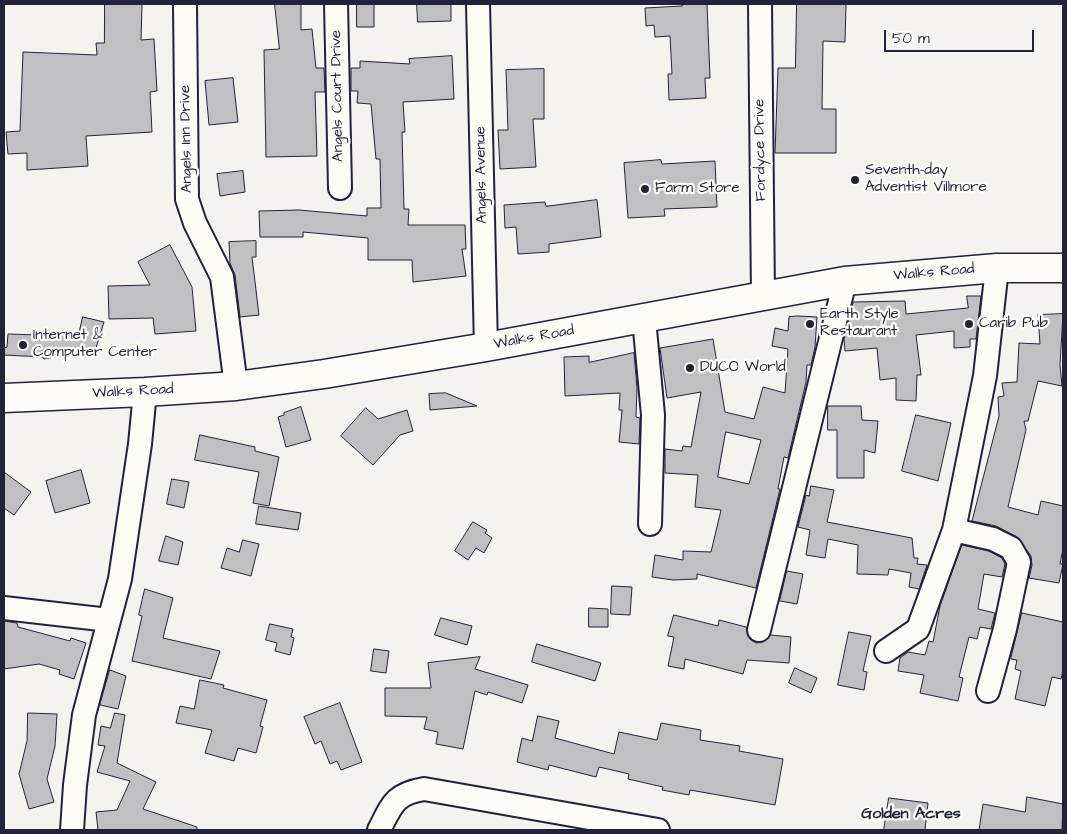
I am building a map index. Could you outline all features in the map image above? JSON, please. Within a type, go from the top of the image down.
[{"type":"main road","name":"Walks Road","points":[[4,398],[236,386],[324,374],[486,347],[844,281],[997,268],[1063,268]]},
{"type":"street","name":"Angels Inn Drive","points":[[186,4],[187,198],[195,223],[222,277],[236,386]]},
{"type":"street","name":"Angels Court Drive","points":[[336,4],[340,188]]},
{"type":"street","name":"Angels Avenue","points":[[478,4],[486,347]]},
{"type":"street","name":"Fordyce Drive","points":[[760,4],[763,297]]},
{"type":"street","points":[[886,651],[918,629],[954,530],[986,376],[997,268]]},
{"type":"street","points":[[759,630],[844,281]]},
{"type":"street","points":[[644,319],[653,415],[650,524]]},
{"type":"street","points":[[4,382],[4,398]]},
{"type":"street","points":[[72,830],[75,785],[84,715],[120,579],[140,444],[145,392]]},
{"type":"street","points":[[954,530],[994,539],[1011,548],[1019,562],[1005,628],[988,691]]},
{"type":"street","points":[[4,608],[109,620]]},
{"type":"street","points":[[379,830],[395,800],[407,792],[424,789],[658,830]]},
{"type":"building","points":[[105,4],[142,4],[141,40],[154,39],[157,91],[150,92],[152,132],[86,136],[88,166],[27,170],[27,153],[8,154],[6,132],[20,131],[23,52],[97,55],[96,43],[104,43]]},
{"type":"building","points":[[275,4],[301,4],[301,30],[312,29],[316,68],[324,68],[325,92],[315,92],[317,156],[266,157],[264,50],[279,49]]},
{"type":"building","points":[[357,4],[374,4],[374,27],[357,27]]},
{"type":"building","points":[[417,4],[451,4],[451,21],[418,22]]},
{"type":"building","points":[[682,4],[707,4],[710,78],[705,78],[706,98],[669,100],[668,74],[672,74],[670,36],[655,37],[654,25],[646,26],[645,8],[682,6]]},
{"type":"building","points":[[797,4],[846,4],[845,42],[823,41],[822,109],[836,109],[836,153],[775,153],[778,68],[795,68]]},
{"type":"building","points":[[452,56],[454,99],[403,102],[405,132],[402,132],[404,209],[409,209],[408,225],[465,225],[466,249],[462,249],[466,276],[413,282],[412,260],[368,260],[368,238],[303,232],[303,237],[260,237],[259,211],[299,210],[367,216],[367,208],[381,208],[380,159],[376,159],[371,104],[357,103],[358,91],[351,91],[351,68],[360,68],[360,61],[410,64],[409,59]]},
{"type":"building","points":[[544,69],[544,119],[533,119],[536,167],[500,169],[498,130],[508,130],[506,70]]},
{"type":"building","points":[[233,78],[238,122],[209,125],[205,81]]},
{"type":"building","points":[[661,160],[662,164],[715,161],[717,207],[664,209],[665,216],[628,218],[624,163]]},
{"type":"building","points":[[243,171],[245,192],[220,196],[217,174]]},
{"type":"building","points":[[597,200],[601,237],[549,244],[549,252],[518,254],[516,227],[505,228],[504,205],[545,202],[546,206]]},
{"type":"building","points":[[256,241],[256,257],[252,257],[259,315],[240,317],[235,275],[230,263],[229,242]]},
{"type":"building","points":[[170,245],[192,287],[196,331],[155,334],[153,318],[109,319],[108,286],[150,285],[138,262]]},
{"type":"building","points":[[967,296],[981,296],[976,339],[970,339],[970,347],[954,348],[954,331],[916,335],[921,375],[917,375],[916,401],[896,400],[896,378],[880,380],[877,348],[845,351],[844,339],[853,302],[905,301],[906,314],[968,308]]},
{"type":"building","points":[[1063,314],[1060,365],[1062,386],[1038,381],[1028,421],[1024,421],[1026,430],[1008,507],[1038,515],[1041,501],[1063,506],[1063,549],[1060,564],[1063,564],[1059,583],[1029,578],[1032,565],[1031,556],[1017,537],[996,526],[972,521],[999,416],[998,397],[1004,396],[1002,383],[1017,382],[1019,343],[1040,344],[1038,315]]},
{"type":"building","points":[[83,317],[104,322],[95,351],[90,350],[44,359],[43,357],[4,355],[8,334],[39,335],[38,340],[79,331]]},
{"type":"building","points":[[789,317],[817,317],[815,347],[811,365],[807,365],[806,382],[788,458],[784,457],[778,489],[780,489],[756,588],[697,574],[697,579],[673,580],[652,577],[655,555],[683,560],[683,551],[711,552],[721,510],[695,507],[698,475],[665,473],[665,449],[682,451],[683,446],[691,447],[701,392],[667,398],[660,348],[713,339],[725,412],[754,419],[763,387],[785,393],[788,349],[772,346],[775,328],[788,331]],"holes":[[[726,432],[761,440],[749,484],[718,477]]]},
{"type":"building","points":[[634,353],[637,388],[636,417],[640,418],[639,444],[619,442],[622,410],[619,410],[620,393],[565,396],[564,357],[589,356],[589,362]]},
{"type":"building","points":[[446,393],[477,406],[430,410],[429,394]]},
{"type":"building","points":[[828,406],[861,406],[862,420],[878,421],[875,453],[864,450],[864,478],[837,478],[837,430],[828,430]]},
{"type":"building","points":[[301,407],[311,440],[286,447],[278,417]]},
{"type":"building","points":[[366,408],[378,419],[407,410],[413,431],[400,435],[373,465],[341,436]]},
{"type":"building","points":[[916,415],[951,423],[938,481],[902,471]]},
{"type":"building","points":[[200,435],[255,447],[255,451],[279,457],[269,506],[253,503],[259,472],[195,460]]},
{"type":"building","points":[[81,470],[90,503],[55,513],[46,481]]},
{"type":"building","points":[[4,472],[31,492],[14,515],[4,508]]},
{"type":"building","points":[[172,479],[189,482],[184,508],[167,504]]},
{"type":"building","points":[[811,486],[834,490],[827,522],[912,538],[914,558],[918,558],[917,564],[927,565],[919,589],[909,587],[911,573],[889,569],[888,575],[857,574],[858,545],[828,539],[825,558],[806,555],[810,530],[798,527],[806,495],[809,496]]},
{"type":"building","points":[[259,506],[301,513],[298,530],[256,524]]},
{"type":"building","points":[[473,522],[487,530],[485,533],[492,538],[484,553],[476,548],[468,560],[455,551]]},
{"type":"building","points":[[166,536],[183,542],[178,565],[159,561]]},
{"type":"building","points":[[243,540],[259,544],[251,576],[221,568],[227,548],[239,552]]},
{"type":"building","points":[[962,545],[989,551],[1002,558],[1005,564],[1002,577],[984,574],[978,609],[995,613],[991,629],[980,627],[977,639],[969,637],[959,677],[963,678],[958,701],[920,693],[924,675],[898,671],[900,658],[908,652],[925,655],[929,641],[933,642],[940,606]]},
{"type":"building","points":[[787,571],[803,574],[797,604],[780,601]]},
{"type":"building","points":[[612,586],[632,587],[630,615],[611,614]]},
{"type":"building","points":[[145,589],[173,598],[163,638],[220,651],[211,679],[132,661],[142,616],[139,615]]},
{"type":"building","points":[[589,608],[608,609],[608,627],[589,627]]},
{"type":"building","points":[[1022,613],[1063,622],[1063,670],[1061,679],[1052,677],[1045,706],[1015,699],[1021,671],[1015,669],[1017,660],[1011,659]]},
{"type":"building","points":[[674,615],[718,626],[719,620],[746,627],[750,639],[756,643],[763,642],[771,635],[791,637],[789,663],[747,660],[743,674],[685,659],[684,669],[668,666],[674,637],[668,636]]},
{"type":"building","points":[[441,618],[472,626],[467,645],[435,635]]},
{"type":"building","points":[[4,621],[17,623],[18,627],[70,641],[71,638],[86,643],[74,679],[59,674],[60,670],[39,664],[4,669]]},
{"type":"building","points":[[270,624],[293,629],[291,637],[294,638],[290,655],[275,651],[277,643],[266,640]]},
{"type":"building","points":[[849,632],[871,636],[863,671],[867,672],[864,690],[838,685]]},
{"type":"building","points":[[537,644],[601,663],[595,681],[532,662]]},
{"type":"building","points":[[374,649],[389,651],[386,673],[371,671]]},
{"type":"building","points":[[480,657],[475,669],[528,685],[522,703],[488,692],[487,695],[475,691],[463,749],[436,744],[438,732],[424,729],[427,717],[385,716],[385,688],[431,688],[428,663]]},
{"type":"building","points":[[795,668],[817,678],[811,693],[789,683]]},
{"type":"building","points":[[110,670],[126,676],[118,709],[100,705]]},
{"type":"building","points":[[200,680],[224,685],[223,688],[267,700],[260,726],[263,727],[256,753],[238,748],[234,761],[205,753],[212,730],[176,723],[180,706],[194,709]]},
{"type":"building","points":[[340,703],[362,762],[341,770],[337,761],[330,764],[321,741],[315,744],[304,717]]},
{"type":"building","points":[[28,713],[57,714],[55,746],[47,779],[54,802],[29,809],[19,774],[27,741]]},
{"type":"building","points":[[115,713],[125,715],[117,763],[156,782],[143,809],[197,827],[197,830],[98,830],[96,812],[117,810],[130,781],[97,772],[105,746],[98,745],[101,726],[110,728]]},
{"type":"building","points":[[538,716],[559,721],[555,738],[614,754],[619,732],[657,740],[661,723],[701,730],[700,740],[740,746],[739,751],[783,759],[775,805],[690,790],[689,795],[662,790],[663,787],[628,779],[629,774],[599,767],[596,777],[549,765],[548,770],[517,762],[522,738],[532,741]]},
{"type":"building","points":[[1027,797],[1063,804],[1062,830],[979,830],[983,804],[1025,812]]},
{"type":"building","points":[[889,798],[928,803],[925,830],[884,830]]},
{"type":"place","name":"Seventh-day Adventist Villmore","points":[[855,180]]},
{"type":"place","name":"Farm Store","points":[[645,189]]},
{"type":"place","name":"Earth Style Restaurant","points":[[810,324]]},
{"type":"place","name":"Carib Pub","points":[[969,324]]},
{"type":"place","name":"Internet & Computer Center","points":[[23,345]]},
{"type":"place","name":"DUCO World","points":[[690,368]]},
{"type":"district","name":"Golden Acres","points":[[911,815]]}]
